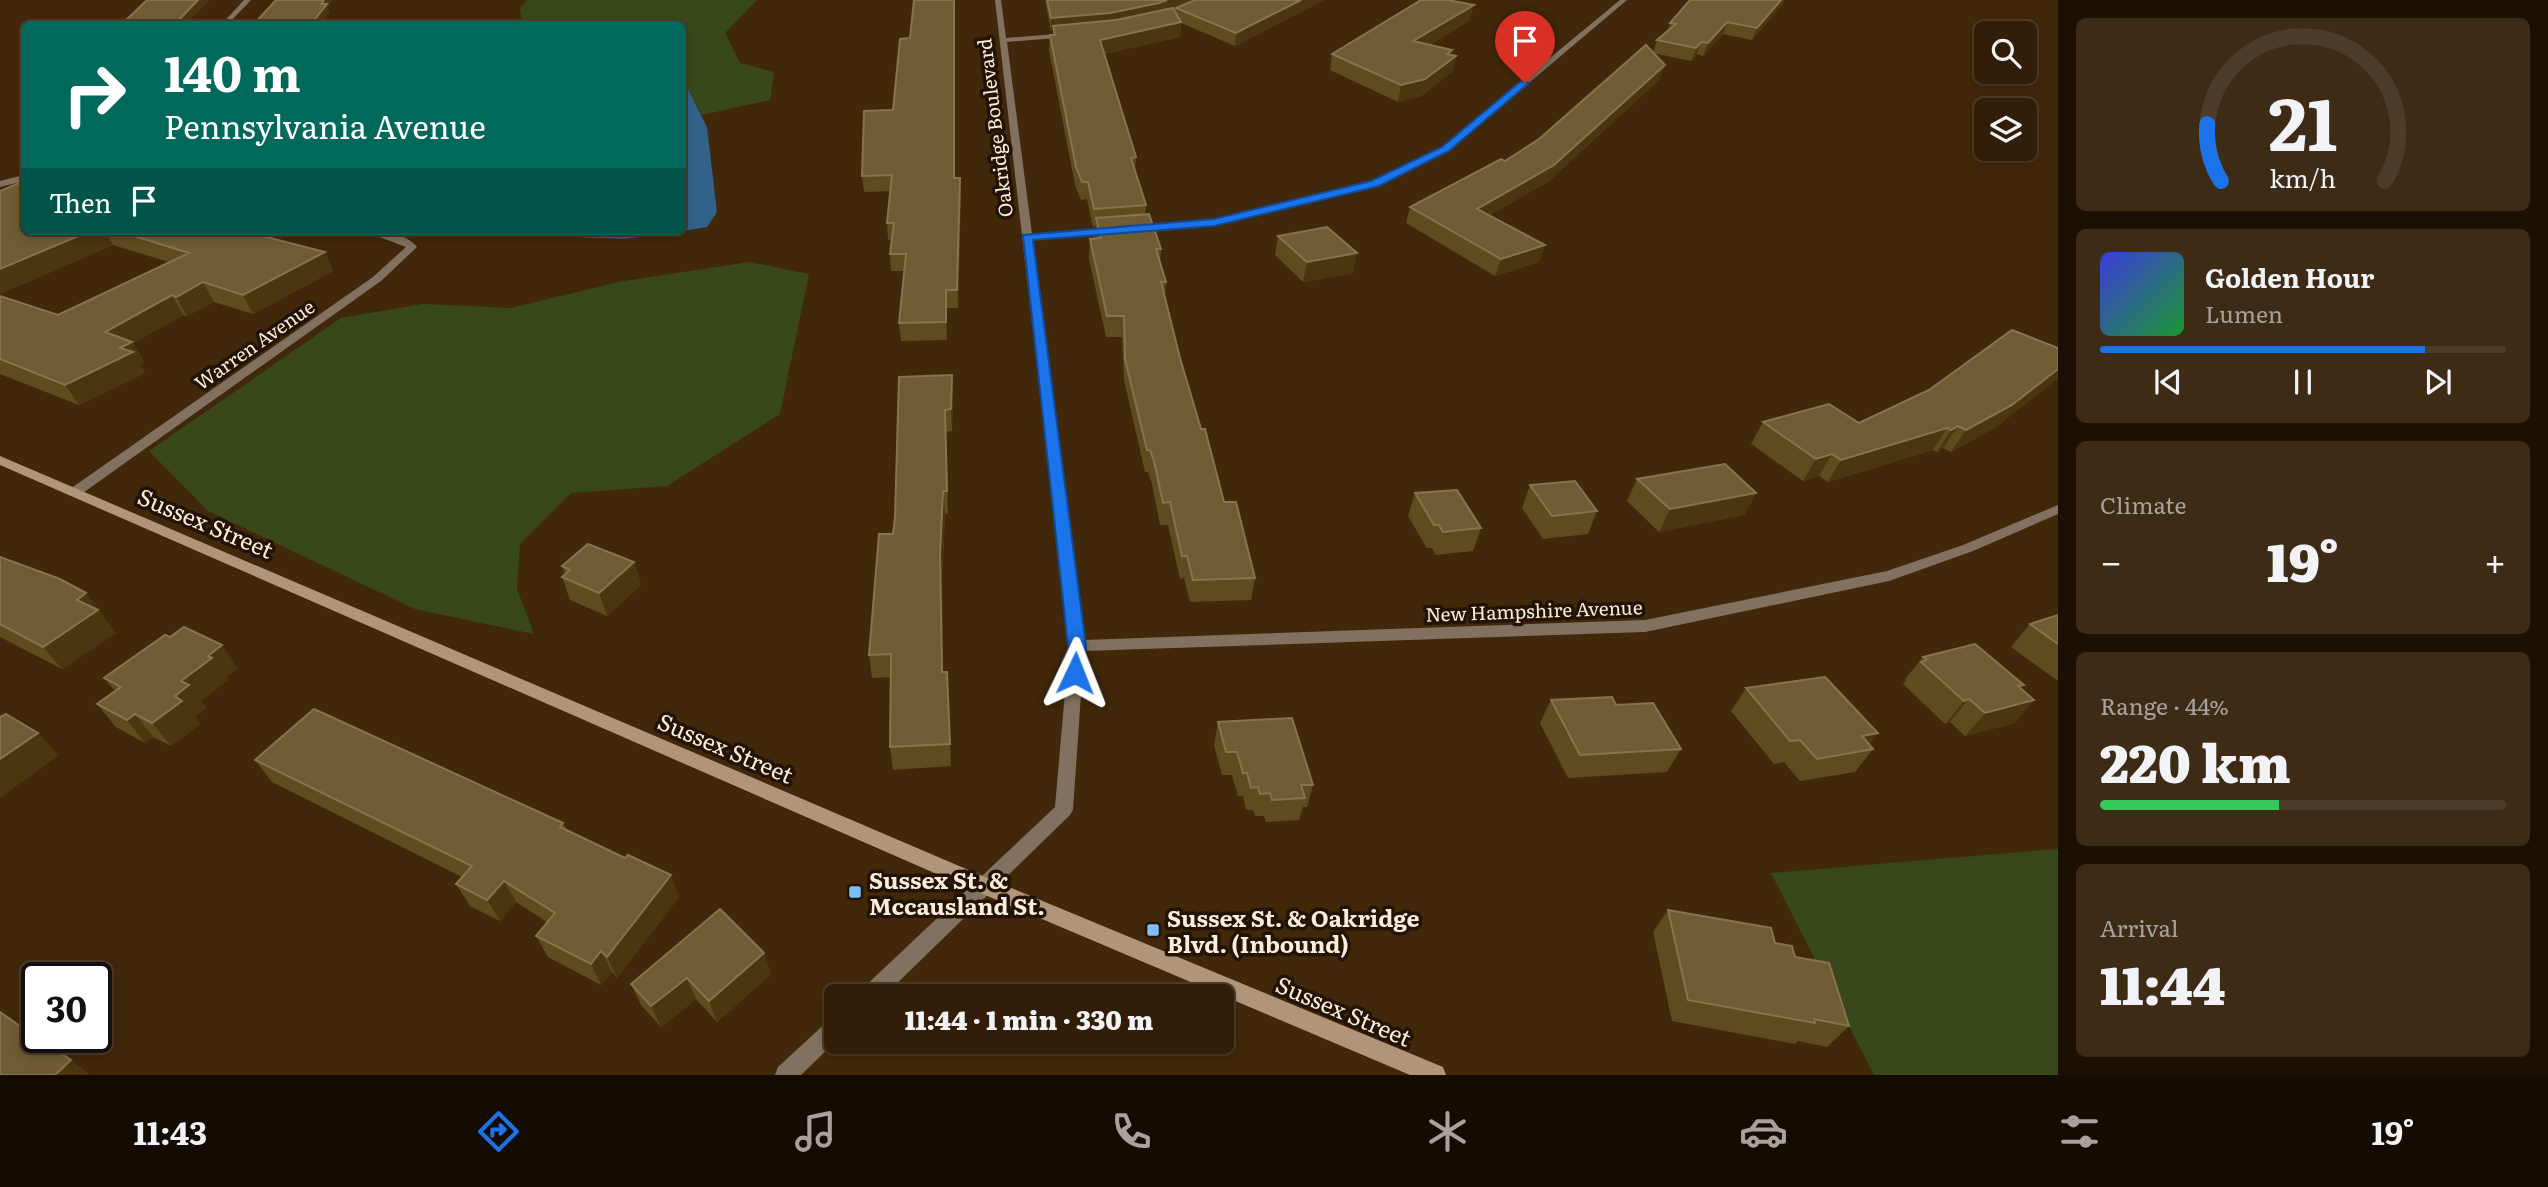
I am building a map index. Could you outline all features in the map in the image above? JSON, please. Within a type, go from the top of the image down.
[{"type":"street","points":[[228,21],[248,0]]},
{"type":"street","name":"Oakridge Boulevard","points":[[882,984],[1064,810],[1077,646],[998,0]]},
{"type":"street","points":[[1027,237],[1214,223],[1375,184],[1445,149],[1624,0]]},
{"type":"street","points":[[1003,40],[1074,35]]},
{"type":"street","points":[[0,184],[21,179]]},
{"type":"street","name":"Warren Avenue","points":[[75,492],[377,279],[412,247],[408,242],[383,235]]},
{"type":"street","name":"Sussex Street","points":[[0,460],[985,886],[1435,1075]]},
{"type":"street","name":"New Hampshire Avenue","points":[[1077,646],[1645,626],[1889,576],[1968,548],[2058,509]]},
{"type":"street","points":[[786,1075],[824,1039]]},
{"type":"green space","points":[[527,0],[757,0],[725,33],[740,63],[774,72],[770,100],[702,115],[686,87],[686,21],[522,21],[520,8]]},
{"type":"green space","points":[[749,262],[809,274],[780,414],[667,486],[571,493],[520,544],[517,589],[534,634],[415,609],[208,511],[149,451],[341,318],[422,304],[511,308],[618,282]]},
{"type":"green space","points":[[2058,849],[2058,1075],[1874,1075],[1771,873]]},
{"type":"water","points":[[686,87],[707,127],[717,212],[707,227],[686,230]]},
{"type":"water","points":[[554,235],[653,235],[624,239]]},
{"type":"building","points":[[147,0],[198,0],[178,21],[125,21]]},
{"type":"building","points":[[276,0],[324,0],[321,4],[327,4],[313,21],[257,21]]},
{"type":"building","points":[[914,0],[954,0],[954,178],[960,178],[957,290],[946,290],[946,322],[899,323],[906,254],[890,254],[894,223],[887,223],[892,175],[862,176],[864,111],[893,110],[900,39],[910,38]]},
{"type":"building","points":[[1047,0],[1167,0],[1110,13],[1051,18]]},
{"type":"building","points":[[1195,0],[1301,0],[1236,33],[1176,8]]},
{"type":"building","points":[[1421,0],[1448,0],[1474,5],[1413,41],[1452,50],[1447,54],[1456,56],[1425,79],[1401,85],[1332,54]]},
{"type":"building","points":[[1690,0],[1781,0],[1757,28],[1727,22],[1708,43],[1701,42],[1696,48],[1657,40],[1676,24],[1670,23]]},
{"type":"building","points":[[1173,8],[1181,22],[1100,40],[1136,157],[1131,158],[1146,205],[1094,209],[1088,182],[1082,182],[1076,167],[1050,35],[1055,35],[1053,26],[1116,20]]},
{"type":"building","points":[[1646,45],[1665,65],[1554,165],[1477,209],[1545,245],[1501,259],[1410,207],[1501,159],[1505,161],[1539,139]]},
{"type":"building","points":[[21,182],[21,235],[81,235],[0,269],[0,191]]},
{"type":"building","points":[[1149,214],[1161,249],[1156,249],[1166,282],[1161,282],[1180,358],[1201,429],[1205,429],[1224,502],[1236,502],[1255,578],[1193,580],[1187,556],[1182,556],[1170,502],[1163,503],[1154,461],[1150,450],[1147,450],[1125,359],[1124,316],[1107,316],[1090,239],[1101,238],[1096,218]]},
{"type":"building","points":[[1327,227],[1357,253],[1307,262],[1278,236]]},
{"type":"building","points":[[131,235],[259,235],[325,252],[243,295],[203,282],[176,297],[172,295],[105,332],[132,342],[120,348],[133,352],[65,385],[0,359],[0,296],[58,315],[189,253]]},
{"type":"building","points":[[2012,330],[2058,348],[2058,369],[2012,405],[1966,430],[1958,426],[1951,430],[1947,428],[1841,460],[1832,454],[1816,459],[1763,422],[1829,404],[1859,423],[1929,390]]},
{"type":"building","points":[[952,375],[951,409],[945,410],[947,491],[943,491],[940,553],[942,672],[947,672],[950,744],[890,747],[891,654],[869,655],[879,534],[893,534],[895,517],[899,377]]},
{"type":"building","points":[[1725,464],[1756,493],[1670,509],[1637,479]]},
{"type":"building","points":[[1575,481],[1597,511],[1552,516],[1530,485]]},
{"type":"building","points":[[1457,490],[1481,528],[1443,532],[1439,525],[1434,525],[1415,493]]},
{"type":"building","points":[[588,544],[634,562],[599,593],[562,577],[570,570],[562,566]]},
{"type":"building","points":[[0,557],[60,579],[86,593],[77,600],[98,610],[43,647],[0,624]]},
{"type":"building","points":[[2058,615],[2058,644],[2030,624]]},
{"type":"building","points":[[184,627],[222,645],[208,656],[212,658],[181,681],[189,685],[175,696],[182,701],[152,723],[135,714],[127,720],[97,704],[121,687],[104,678],[165,635],[170,637]]},
{"type":"building","points":[[1975,644],[2024,685],[2018,686],[2034,700],[1985,713],[1969,699],[1964,701],[1921,662],[1927,660],[1923,657]]},
{"type":"building","points":[[1825,677],[1878,733],[1862,736],[1873,749],[1817,759],[1800,740],[1790,741],[1746,688]]},
{"type":"building","points":[[1612,697],[1616,705],[1653,703],[1681,749],[1580,755],[1551,700]]},
{"type":"building","points":[[314,709],[563,823],[560,827],[625,858],[628,855],[671,875],[607,957],[601,951],[591,964],[536,936],[555,913],[504,881],[487,900],[456,884],[472,866],[255,760]]},
{"type":"building","points":[[6,714],[38,733],[0,759],[0,717]]},
{"type":"building","points":[[1292,718],[1313,785],[1301,785],[1305,798],[1272,800],[1270,793],[1260,794],[1258,787],[1251,788],[1237,752],[1226,752],[1218,722]]},
{"type":"building","points":[[720,909],[764,953],[709,1001],[687,978],[651,1006],[631,984]]},
{"type":"building","points":[[1668,910],[1771,928],[1775,943],[1792,946],[1795,957],[1829,963],[1849,1026],[1814,1019],[1815,1023],[1688,1000]]},
{"type":"building","points":[[0,1012],[21,1027],[21,1053],[60,1053],[71,1060],[55,1075],[0,1075]]},
{"type":"place","name":"Sussex St. & Mccausland St.","points":[[855,892]]},
{"type":"place","name":"Sussex St. & Oakridge Blvd. (Inbound)","points":[[1153,930]]},
{"type":"route","points":[[1075,673],[1077,646],[1027,237],[1214,223],[1375,184],[1445,149],[1525,83]]}]
